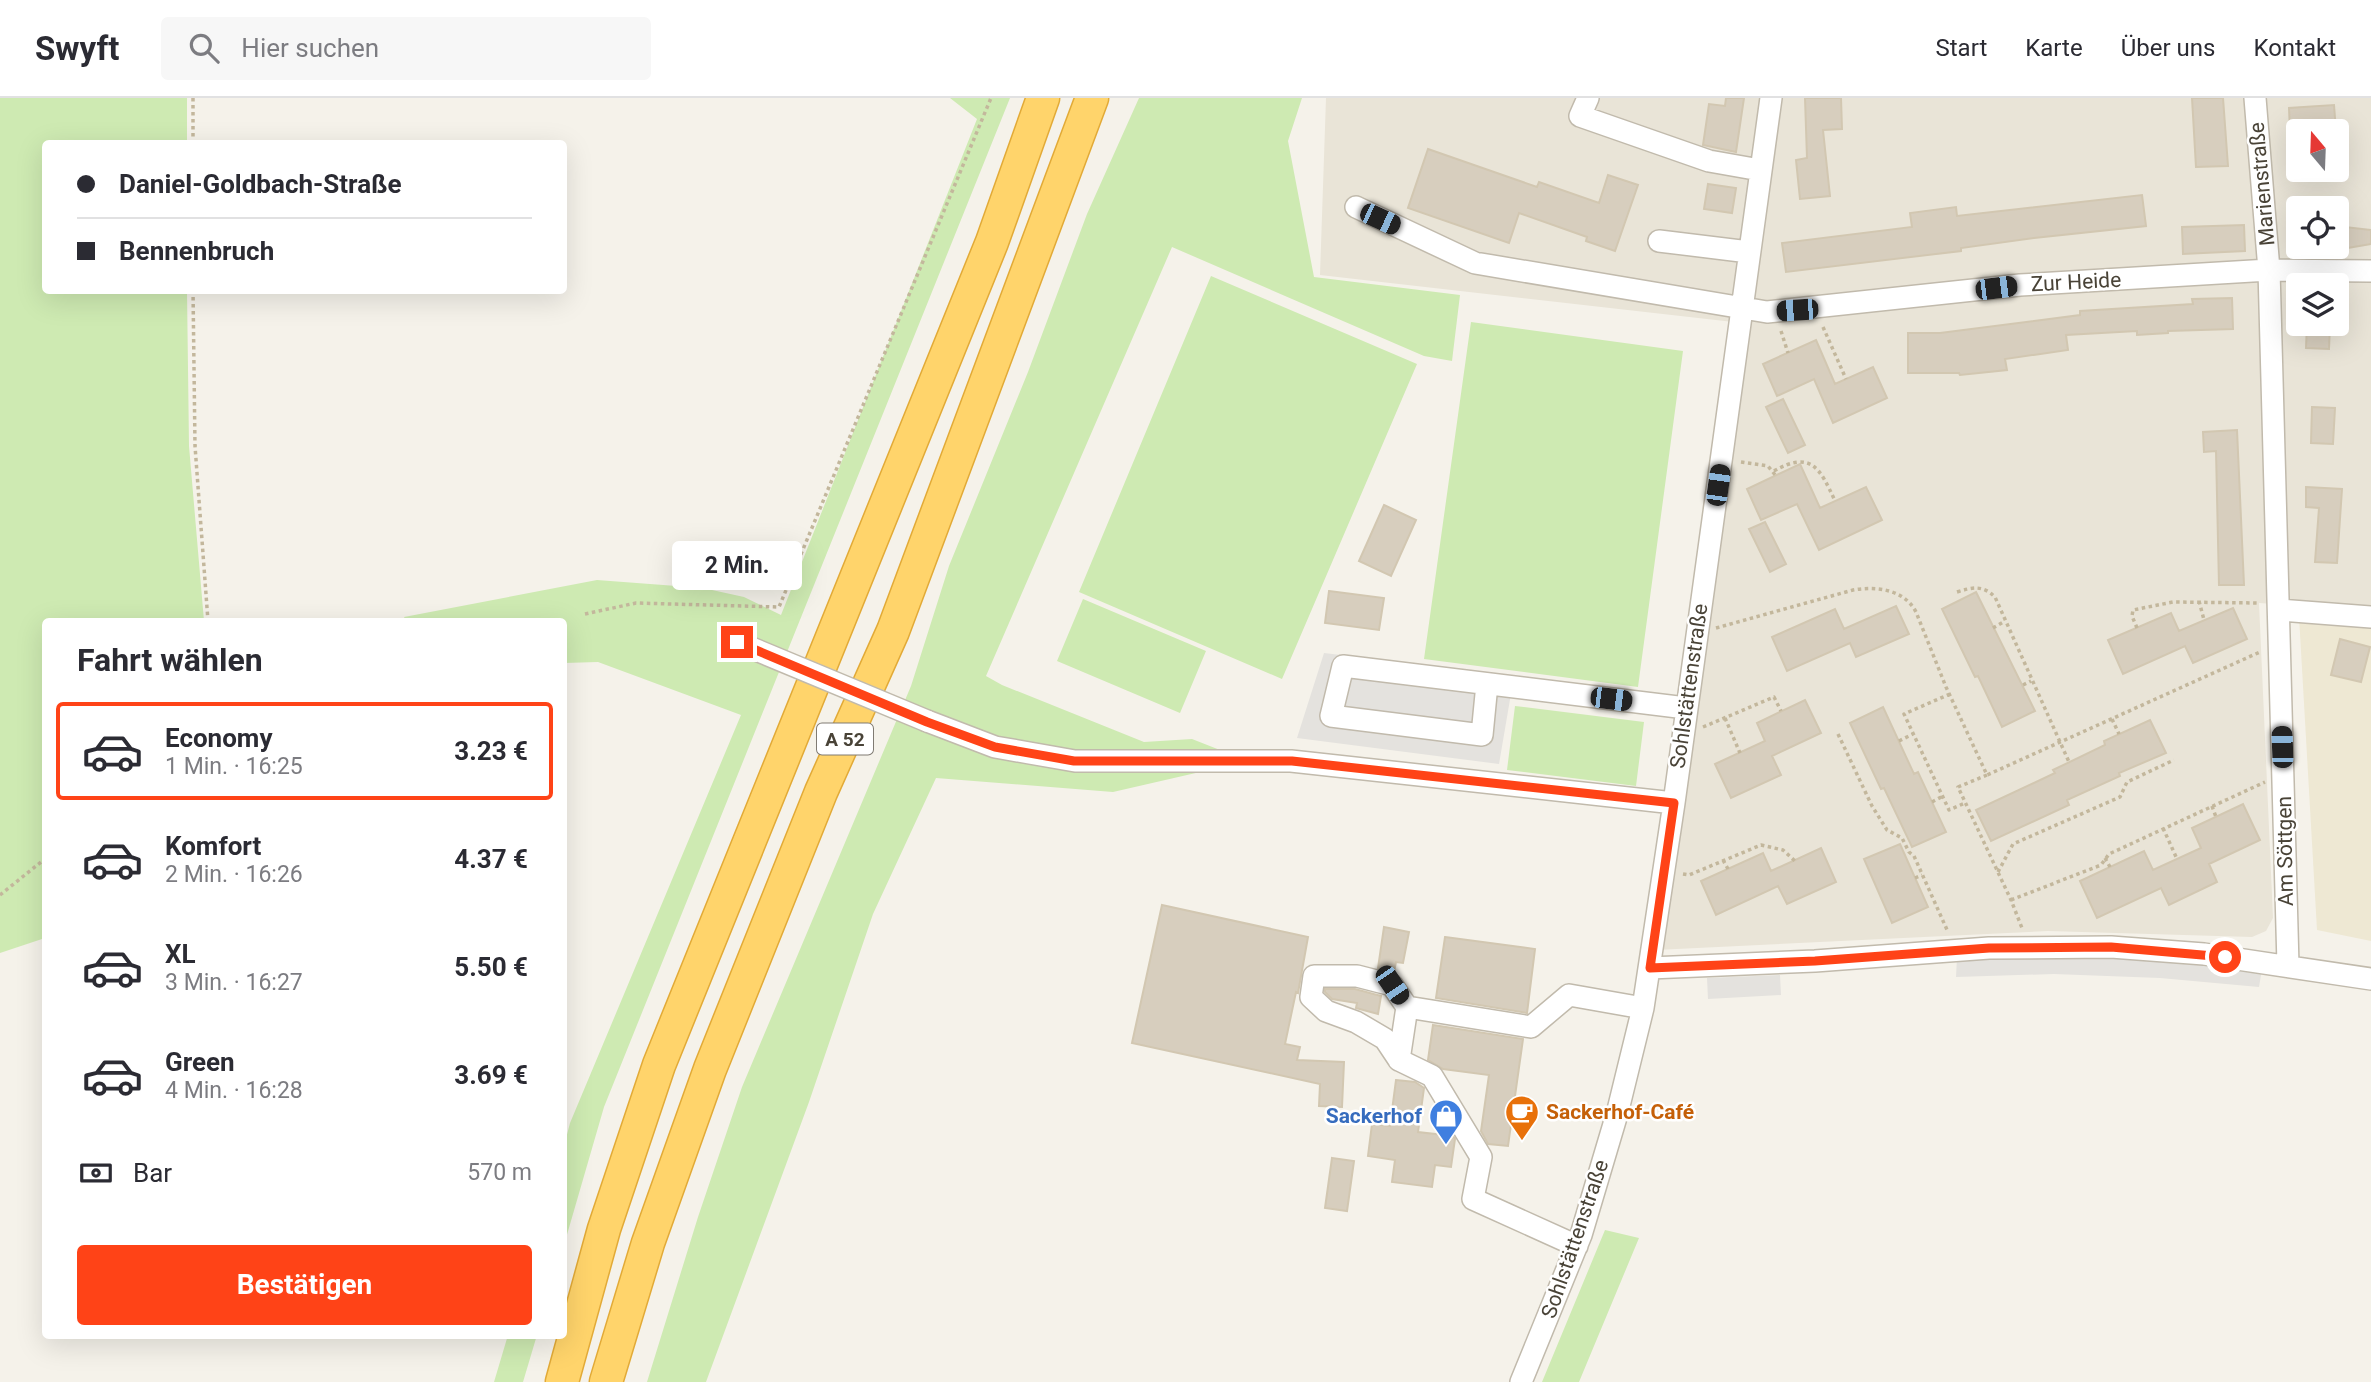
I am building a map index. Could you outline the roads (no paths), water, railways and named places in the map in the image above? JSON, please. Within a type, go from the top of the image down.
[{"type":"highway","name":"A 52","points":[[562,1382],[604,1229],[659,1065],[992,242],[1043,98]]},
{"type":"highway","name":"A 52","points":[[606,1382],[648,1243],[710,1069],[821,792],[893,631],[1092,98]]},
{"type":"street","points":[[1588,98],[1580,116],[1709,161],[1760,170]]},
{"type":"street","name":"Sohlstättenstraße","points":[[1521,1382],[1577,1246],[1617,1114],[1643,1008],[1674,803],[1771,98]]},
{"type":"street","name":"Marienstraße","points":[[2255,98],[2269,270]]},
{"type":"street","name":"Zur Heide","points":[[1356,207],[1475,263],[1767,312],[1815,309],[2020,285],[2269,270],[2371,271]]},
{"type":"street","points":[[1659,241],[1749,252]]},
{"type":"street","name":"Am Söttgen","points":[[2269,270],[2288,965]]},
{"type":"street","points":[[2279,607],[2371,617]]},
{"type":"street","points":[[737,642],[927,722],[995,747],[1074,761],[1292,761],[1674,803]]},
{"type":"street","points":[[1488,684],[1482,735],[1331,716],[1343,666],[1686,708]]},
{"type":"street","points":[[1650,968],[1815,961],[1956,950],[2111,947],[2204,954],[2371,979]]},
{"type":"street","points":[[1399,1060],[1407,1007],[1392,985],[1357,976],[1314,976],[1311,997],[1326,1011],[1356,1022],[1385,1039],[1399,1060],[1432,1076],[1482,1157],[1473,1199],[1577,1246]]},
{"type":"street","points":[[1407,1007],[1531,1027],[1569,995],[1643,1008]]},
{"type":"place","name":"Sackerhof-Café","points":[[1522,1142]]},
{"type":"place","name":"Sackerhof","points":[[1446,1146]]}]
